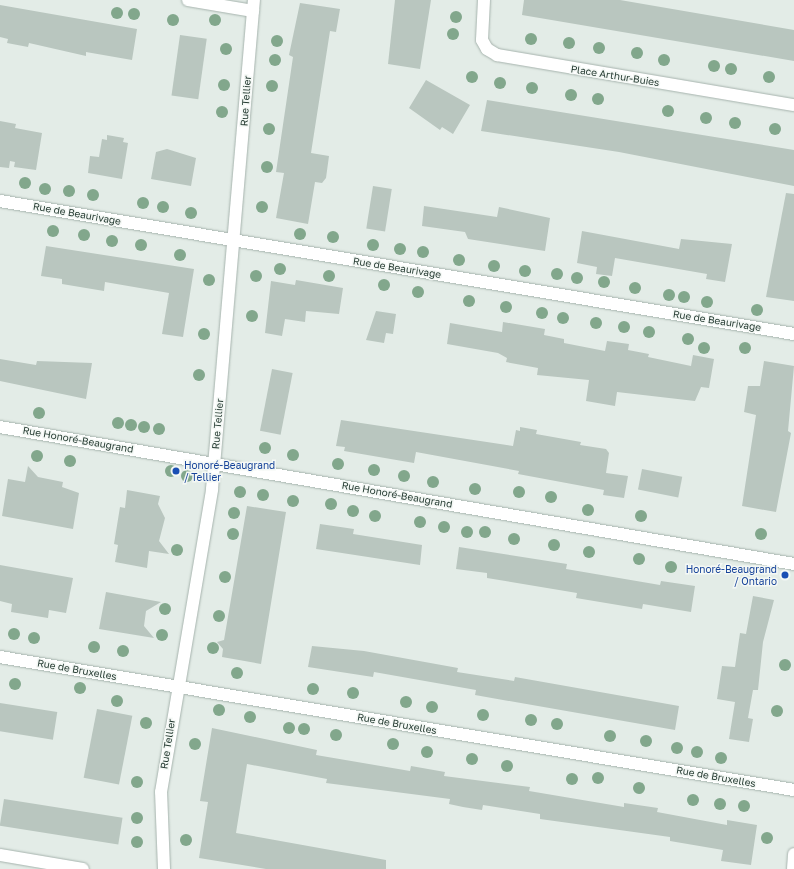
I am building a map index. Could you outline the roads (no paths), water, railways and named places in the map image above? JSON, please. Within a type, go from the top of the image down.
[{"type":"street","points":[[188,0],[253,6]]},
{"type":"street","name":"Place Arthur-Buies","points":[[484,0],[482,40],[487,49],[497,55],[794,105]]},
{"type":"street","name":"Rue Tellier","points":[[164,869],[161,792],[176,687],[215,463],[235,242],[253,6]]},
{"type":"street","name":"Rue de Beaurivage","points":[[0,201],[235,242],[794,334]]},
{"type":"street","name":"Rue Honoré-Beaugrand","points":[[0,427],[794,564]]},
{"type":"street","name":"Rue de Bruxelles","points":[[0,656],[176,687],[794,790]]},
{"type":"street","points":[[793,869],[794,854]]},
{"type":"street","points":[[0,855],[83,869]]},
{"type":"place","name":"Honoré-Beaugrand / Tellier","points":[[176,471]]},
{"type":"place","name":"Honoré-Beaugrand / Ontario","points":[[785,575]]}]
